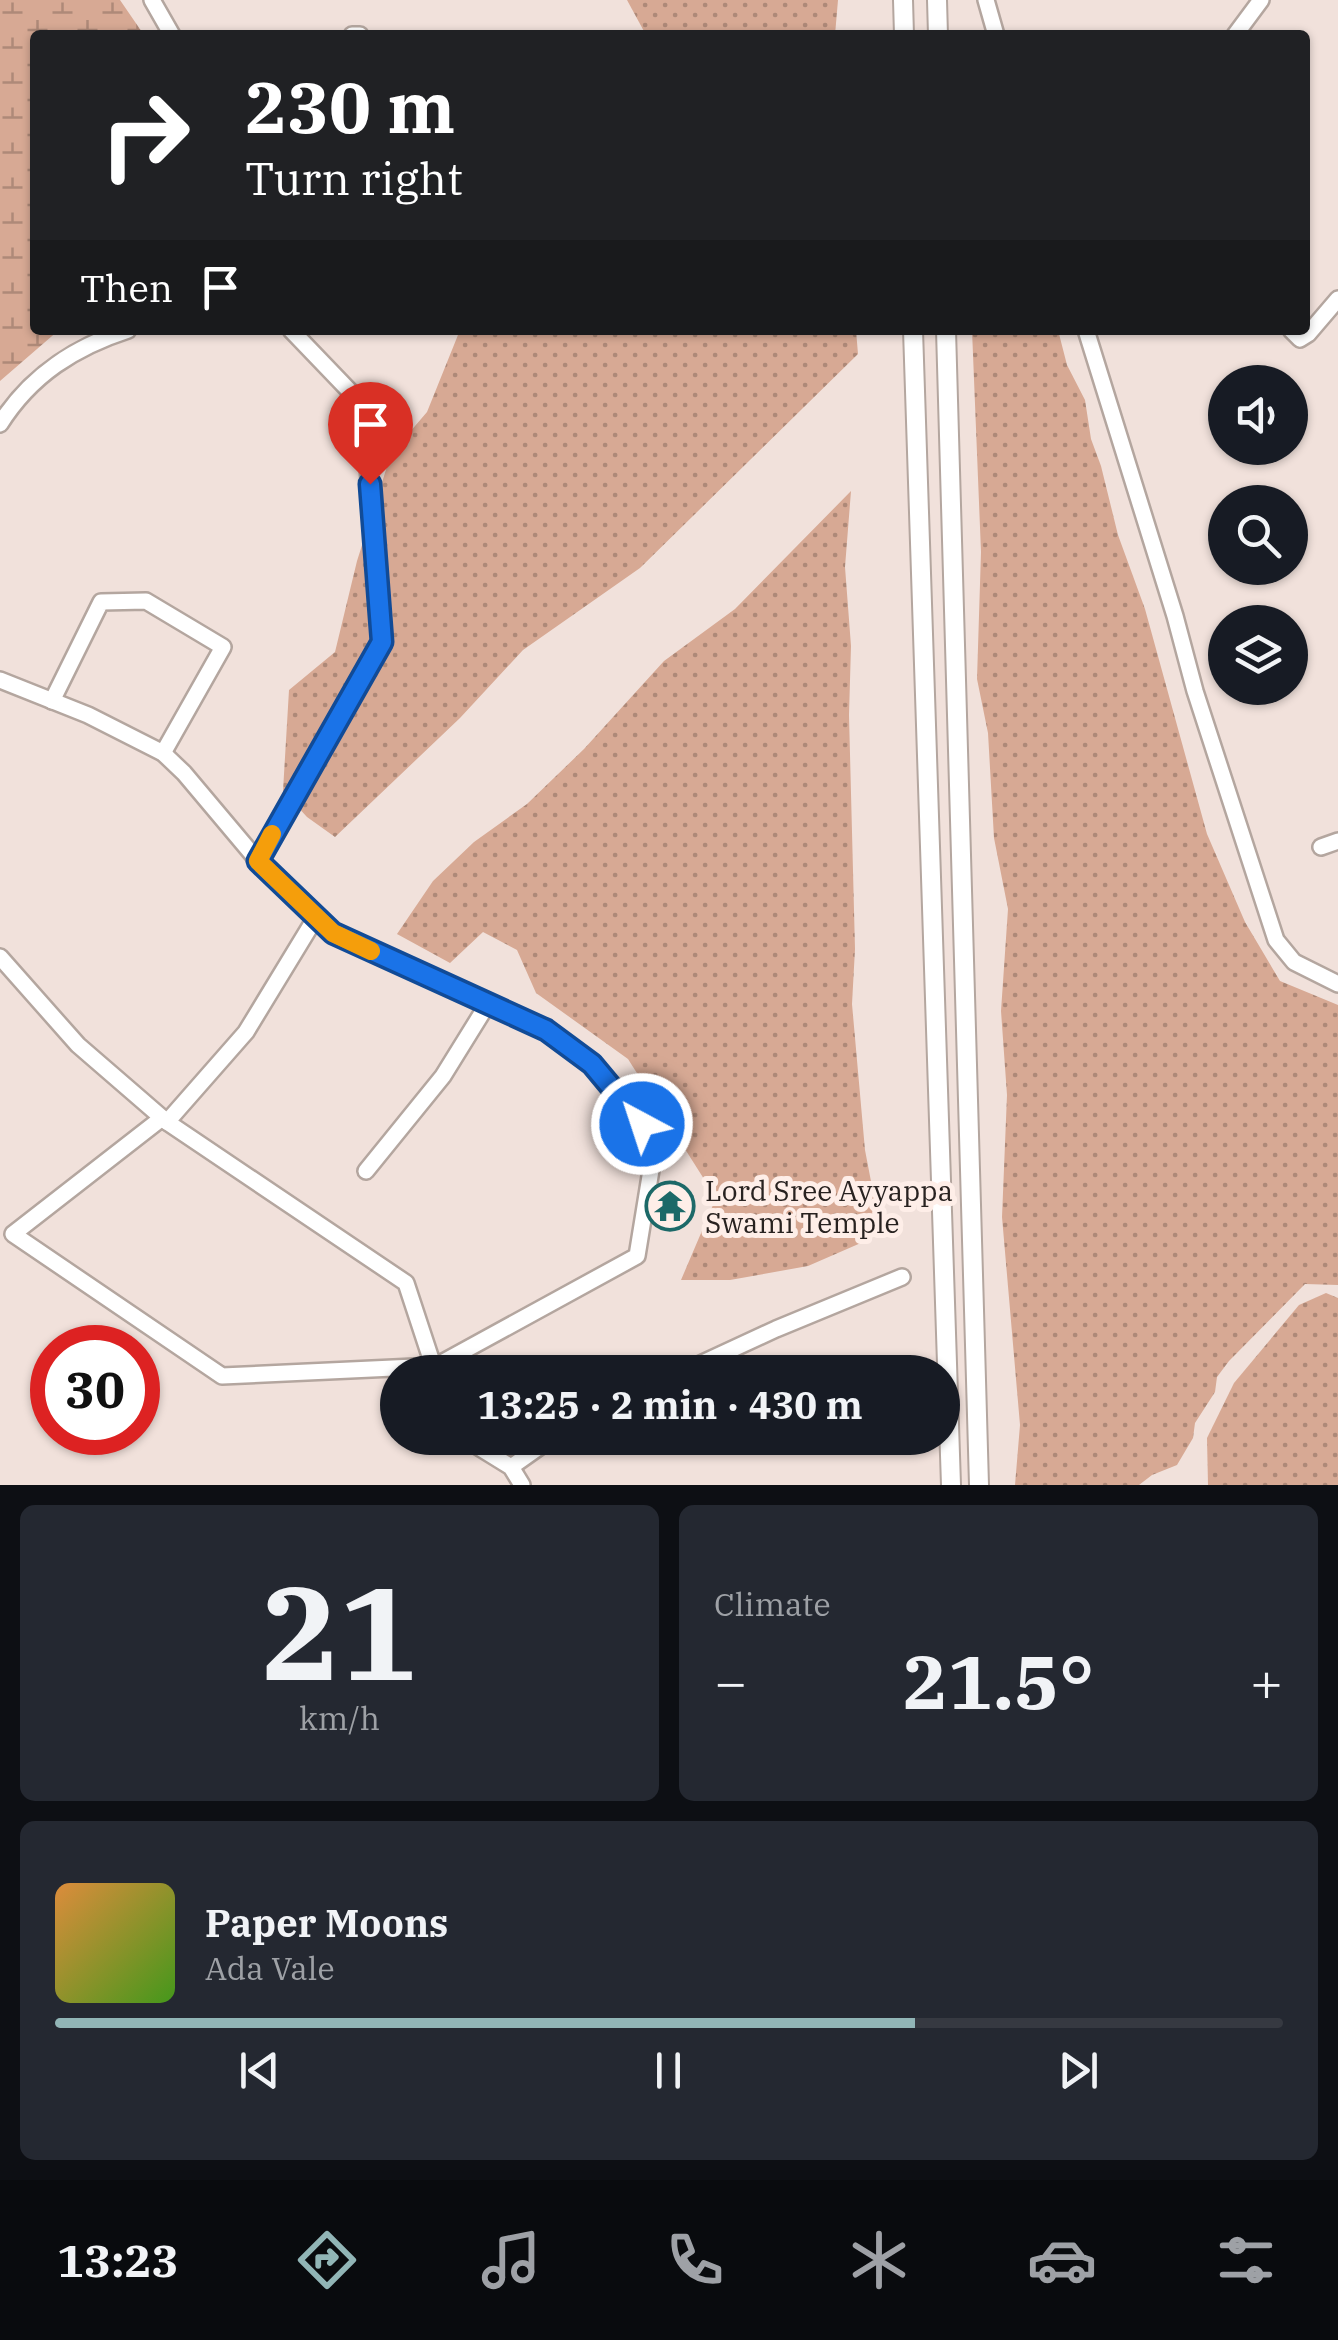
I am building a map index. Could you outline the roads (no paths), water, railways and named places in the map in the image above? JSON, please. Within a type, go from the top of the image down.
[{"type":"main road","points":[[902,0],[904,30]]},
{"type":"main road","points":[[937,0],[938,30]]},
{"type":"main road","points":[[913,335],[951,1485]]},
{"type":"main road","points":[[946,335],[979,1485]]},
{"type":"street","points":[[152,0],[169,30]]},
{"type":"street","points":[[986,0],[995,30]]},
{"type":"street","points":[[1239,30],[1262,0]]},
{"type":"street","points":[[1310,332],[1338,300]]},
{"type":"street","points":[[0,424],[39,378],[88,343],[113,335]]},
{"type":"street","points":[[258,861],[382,642],[363,405],[297,335]]},
{"type":"street","points":[[1088,335],[1276,940],[1294,962],[1338,984]]},
{"type":"street","points":[[52,701],[101,602],[146,600],[223,647],[163,753]]},
{"type":"street","points":[[0,680],[88,714],[163,753],[258,861],[333,933],[546,1030],[592,1064],[642,1124],[652,1164],[637,1256],[463,1355]]},
{"type":"street","points":[[1321,848],[1338,841]]},
{"type":"street","points":[[14,1234],[164,1120],[246,1032],[316,917]]},
{"type":"street","points":[[0,957],[78,1045],[164,1120],[406,1283],[429,1355]]},
{"type":"street","points":[[366,1171],[443,1076],[487,1005]]},
{"type":"street","points":[[0,1224],[222,1376],[380,1371]]},
{"type":"street","points":[[719,1355],[902,1277]]},
{"type":"street","points":[[491,1455],[510,1467],[522,1485]]},
{"type":"street","points":[[510,1467],[527,1455]]},
{"type":"place","name":"Lord Sree Ayyappa Swami Temple","points":[[670,1206]]}]
